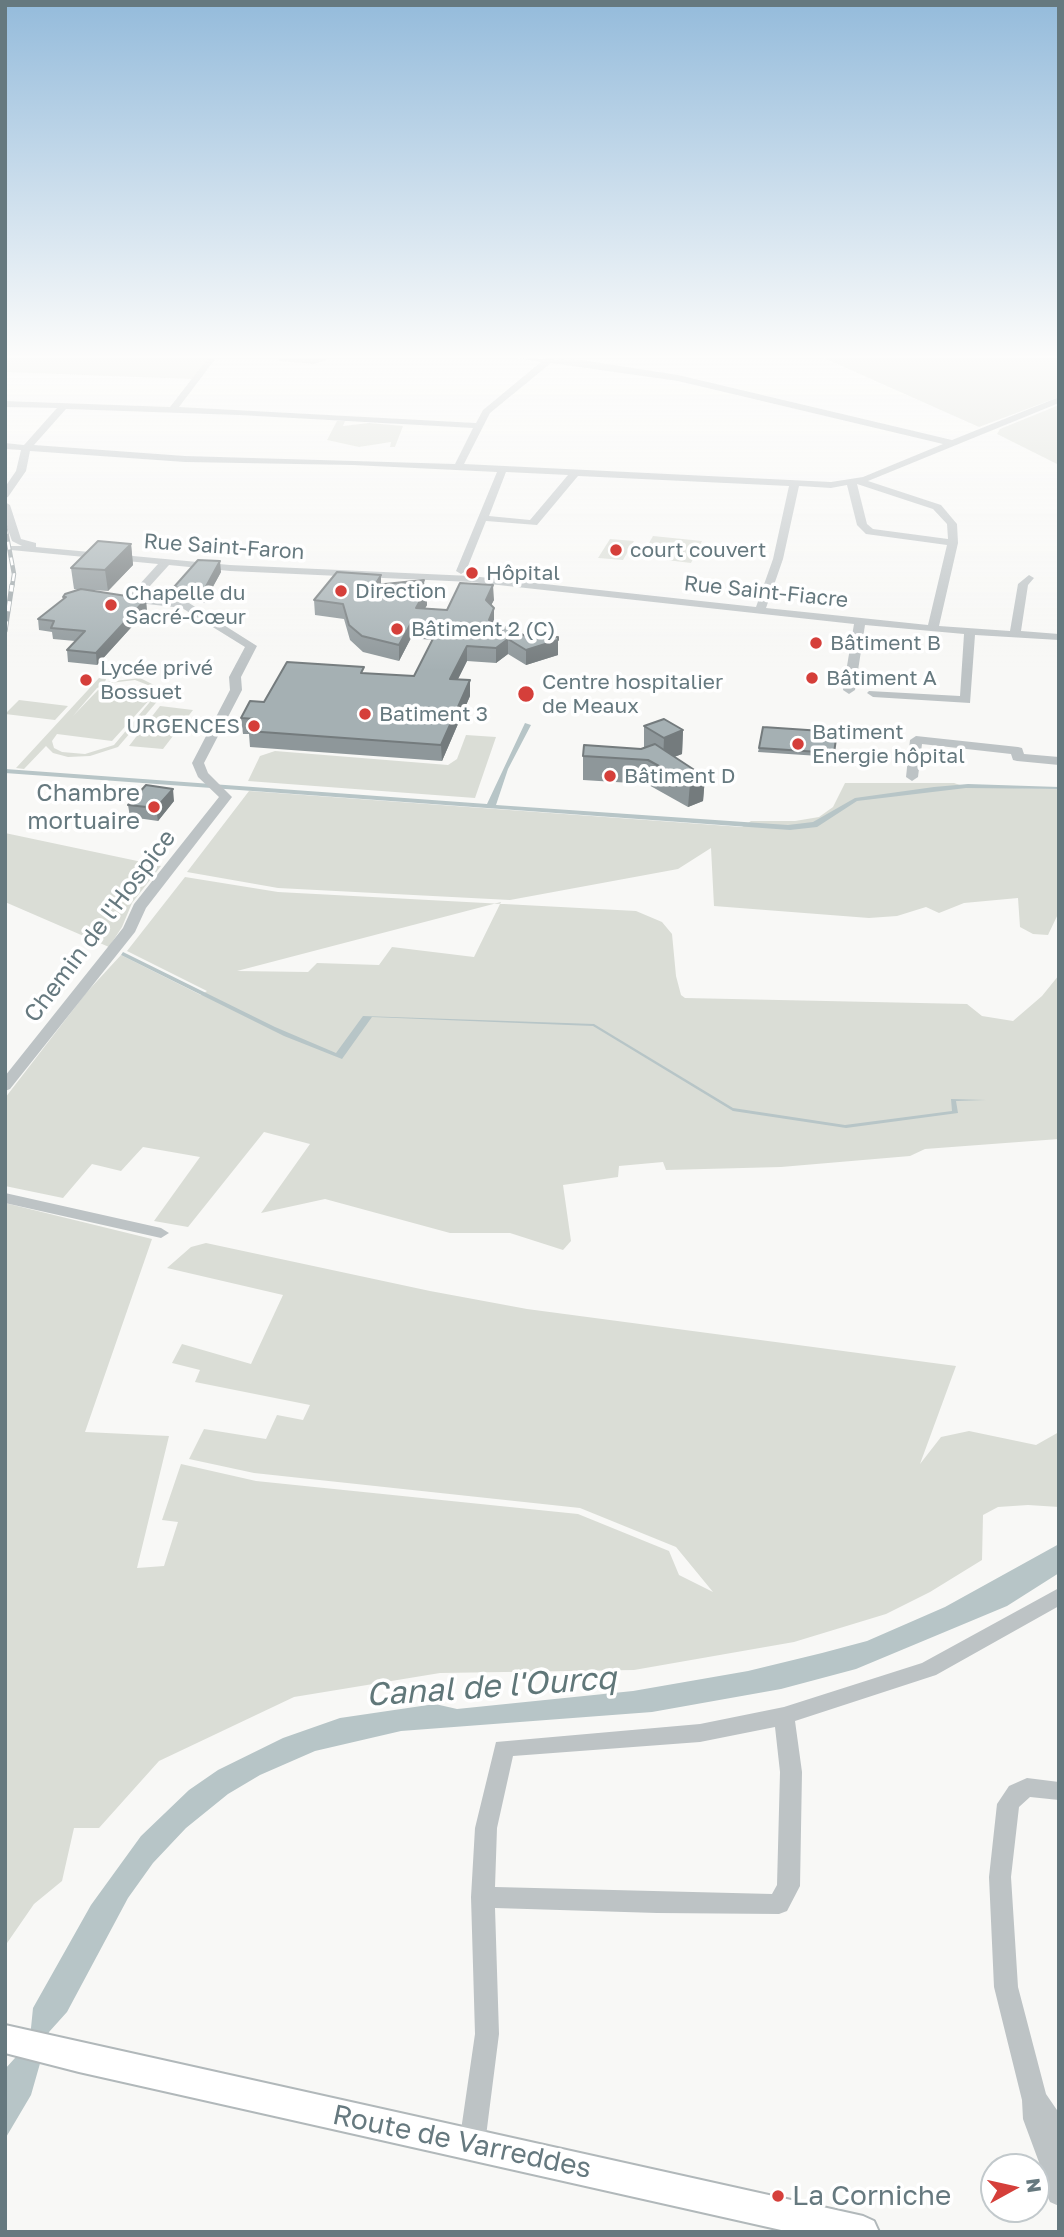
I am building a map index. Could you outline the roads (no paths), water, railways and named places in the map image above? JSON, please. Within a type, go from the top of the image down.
[{"type":"main road","name":"Route de Varreddes","points":[[5,2039],[863,2232]]},
{"type":"street","points":[[5,495],[21,471],[23,462]]},
{"type":"street","points":[[301,462],[576,472],[794,485],[855,482],[904,462]]},
{"type":"street","points":[[458,467],[460,462]]},
{"type":"street","points":[[454,574],[503,469]]},
{"type":"street","points":[[482,518],[533,523],[576,472]]},
{"type":"street","points":[[855,482],[862,525],[870,532],[953,543]]},
{"type":"street","points":[[855,482],[941,509],[952,524],[953,543],[933,629]]},
{"type":"street","points":[[760,610],[778,559],[794,485]]},
{"type":"street","points":[[5,505],[19,542],[87,550],[92,553],[90,556]]},
{"type":"street","name":"Rue Saint-Faron","points":[[15,548],[194,565],[454,574]]},
{"type":"street","points":[[132,599],[165,563]]},
{"type":"street","points":[[182,579],[194,565]]},
{"type":"street","name":"Rue Saint-Fiacre","points":[[454,574],[933,629],[1059,637]]},
{"type":"street","points":[[1015,634],[1023,584],[1029,578]]},
{"type":"street","points":[[106,597],[161,602],[172,589]]},
{"type":"street","name":"Chemin de l'Hospice","points":[[5,1086],[130,929],[139,907],[225,800],[219,788],[199,771],[198,763],[236,690],[235,677],[251,646],[185,605],[161,602]]},
{"type":"street","points":[[849,690],[860,621]]},
{"type":"street","points":[[873,693],[965,700],[970,631]]},
{"type":"street","points":[[912,776],[917,726]]},
{"type":"street","points":[[916,740],[1018,751],[1017,757],[1058,760]]},
{"type":"street","points":[[5,1198],[161,1233]]},
{"type":"street","points":[[472,2144],[486,2034],[483,1897],[486,1828],[504,1748],[700,1733],[784,1716],[929,1669],[1059,1596]]},
{"type":"street","points":[[483,1897],[779,1904],[788,1886],[791,1772],[784,1716]]},
{"type":"street","points":[[1059,1791],[1027,1787],[1017,1793],[1008,1804],[1000,1877],[1002,1949],[1014,2026],[1035,2100],[1036,2119],[1053,2165],[1059,2193]]},
{"type":"street","points":[[1035,2100],[1048,2117],[1059,2143]]},
{"type":"railway","points":[[5,526],[14,574],[12,587]]},
{"type":"railway","points":[[5,631],[12,585]]},
{"type":"place","name":"court couvert","points":[[616,550]]},
{"type":"place","name":"Hôpital","points":[[472,573]]},
{"type":"place","name":"Direction","points":[[341,591]]},
{"type":"place","name":"Chapelle du Sacré-Cœur","points":[[111,605]]},
{"type":"place","name":"Bâtiment 2 (C)","points":[[397,629]]},
{"type":"place","name":"Bâtiment B","points":[[816,643]]},
{"type":"place","name":"Bâtiment A","points":[[812,678]]},
{"type":"place","name":"Lycée privé Bossuet","points":[[86,680]]},
{"type":"place","name":"Centre hospitalier de Meaux","points":[[526,694]]},
{"type":"place","name":"Batiment 3","points":[[365,714]]},
{"type":"place","name":"URGENCES","points":[[254,726]]},
{"type":"place","name":"Batiment Energie hôpital","points":[[798,744]]},
{"type":"place","name":"Bâtiment D","points":[[610,776]]},
{"type":"place","name":"Chambre mortuaire","points":[[154,807]]},
{"type":"place","name":"La Corniche","points":[[778,2196]]},
{"type":"water label","name":"Canal de l'Ourcq","points":[[491,1687]]}]
